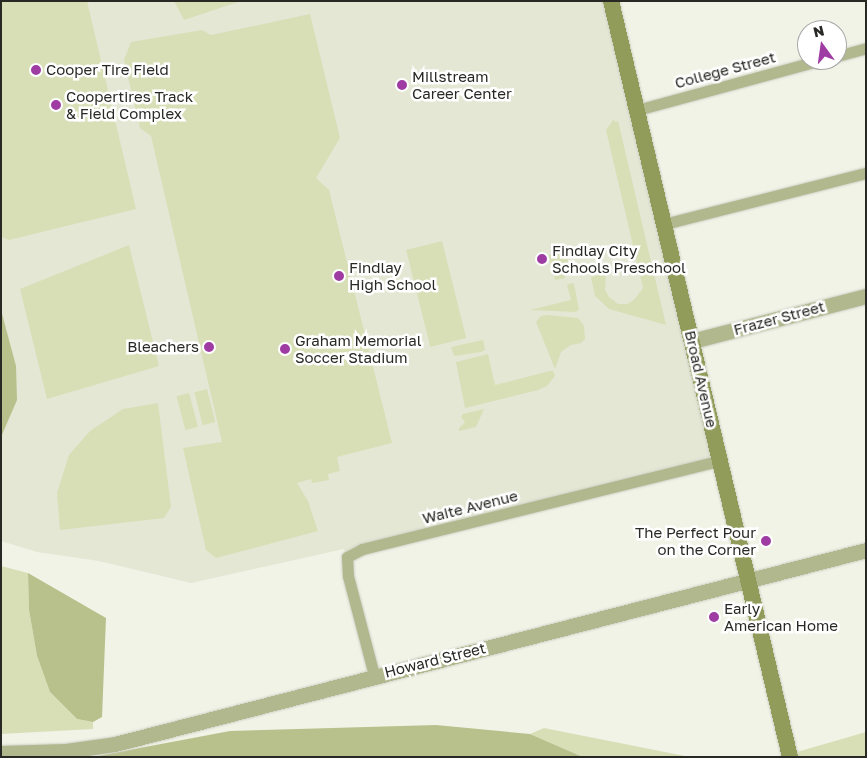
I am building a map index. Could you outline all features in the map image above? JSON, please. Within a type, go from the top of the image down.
[{"type":"main road","name":"Broad Avenue","points":[[611,1],[790,757]]},
{"type":"street","points":[[847,53],[866,48]]},
{"type":"street","name":"College Street","points":[[637,110],[797,67]]},
{"type":"street","points":[[664,224],[866,174]]},
{"type":"street","name":"Frazer Street","points":[[692,341],[866,296]]},
{"type":"street","name":"Waite Avenue","points":[[374,675],[348,576],[347,557],[362,549],[721,460]]},
{"type":"street","name":"Howard Street","points":[[1,753],[66,751],[115,744],[374,675],[866,550]]},
{"type":"shaded area","name":"Findlay High School","points":[[1,1],[611,1],[721,460],[347,557],[344,549],[191,583],[99,561],[37,552],[1,541]]},
{"type":"green space","name":"Coopertires Track & Field Complex","points":[[1,1],[87,1],[136,209],[9,240],[1,237]]},
{"type":"green space","points":[[174,1],[241,1],[184,20]]},
{"type":"green space","points":[[310,14],[340,138],[316,178],[329,190],[392,443],[337,457],[340,471],[328,474],[329,480],[312,483],[311,479],[297,483],[308,501],[318,531],[216,558],[206,550],[183,448],[222,442],[151,136],[140,128],[124,60],[131,42],[202,30],[211,35]]},
{"type":"green space","points":[[614,119],[615,122],[618,121],[666,325],[609,309],[595,296],[591,277],[606,273],[605,290],[609,297],[618,304],[627,304],[634,300],[643,288],[606,130]]},
{"type":"green space","points":[[442,241],[466,338],[430,347],[406,250]]},
{"type":"green space","points":[[129,245],[159,366],[47,399],[20,289]]},
{"type":"green space","points":[[559,253],[560,259],[567,258],[570,269],[564,271],[565,278],[555,280],[549,255]]},
{"type":"green space","points":[[574,284],[579,310],[575,312],[530,310],[571,300],[567,285]]},
{"type":"green space","points":[[1,310],[16,366],[17,400],[1,437]]},
{"type":"green space","points":[[541,316],[578,318],[584,326],[585,339],[581,343],[571,345],[561,352],[555,369],[536,322]]},
{"type":"green space","points":[[483,340],[485,350],[454,356],[451,347]]},
{"type":"green space","points":[[488,354],[495,385],[550,371],[553,371],[555,376],[547,386],[538,390],[465,408],[456,362]]},
{"type":"green space","points":[[207,389],[215,422],[203,425],[194,392]]},
{"type":"green space","points":[[189,393],[198,427],[186,430],[176,396]]},
{"type":"green space","points":[[158,403],[171,507],[164,518],[60,530],[57,493],[69,455],[90,431],[123,409]]},
{"type":"green space","points":[[484,409],[476,427],[459,431],[459,428],[465,422],[461,417],[463,414]]},
{"type":"green space","points":[[1,566],[28,573],[29,610],[37,656],[50,692],[77,719],[93,722],[93,729],[1,734]]},
{"type":"green space","points":[[28,573],[106,618],[102,717],[93,722],[77,719],[50,692],[37,656],[29,610]]},
{"type":"green space","points":[[436,725],[530,734],[583,757],[92,757],[230,731]]},
{"type":"green space","points":[[544,728],[690,757],[583,757],[530,734]]},
{"type":"green space","points":[[866,732],[866,757],[790,757],[790,754]]},
{"type":"place","name":"Cooper Tire Field","points":[[36,70]]},
{"type":"place","name":"Millstream Career Center","points":[[402,85]]},
{"type":"place","name":"Coopertires Track & Field Complex","points":[[56,105]]},
{"type":"place","name":"Findlay City Schools Preschool","points":[[542,259]]},
{"type":"place","name":"Findlay High School","points":[[339,276]]},
{"type":"place","name":"Bleachers","points":[[209,347]]},
{"type":"place","name":"Graham Memorial Soccer Stadium","points":[[285,349]]},
{"type":"place","name":"The Perfect Pour on the Corner","points":[[766,541]]},
{"type":"place","name":"Early American Home","points":[[714,617]]}]
